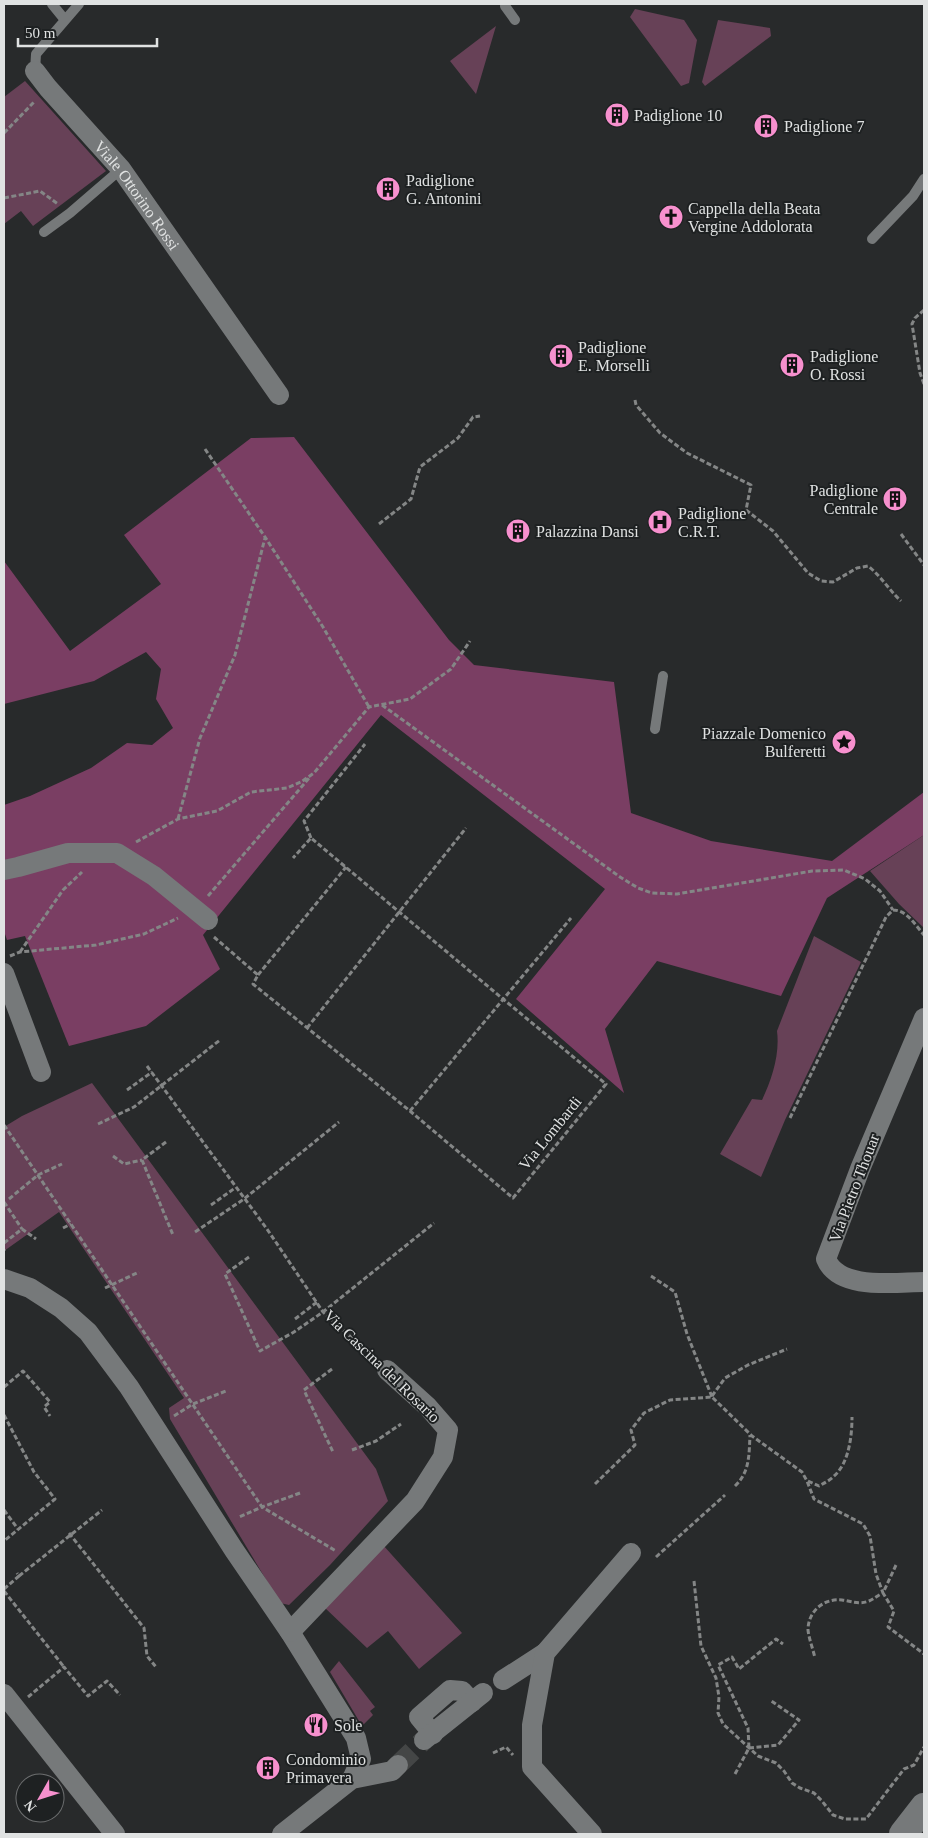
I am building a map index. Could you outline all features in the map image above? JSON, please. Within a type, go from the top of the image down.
[{"type":"main road","points":[[903,1834],[924,1807]]},
{"type":"street","name":"Viale Ottorino Rossi","points":[[35,71],[121,169],[279,395]]},
{"type":"street","points":[[4,870],[68,853],[117,853],[154,876],[209,927]]},
{"type":"street","points":[[4,973],[41,1072]]},
{"type":"street","name":"Via Pietro Thouar","points":[[924,1018],[863,1160],[826,1259],[829,1267],[860,1282],[924,1282]]},
{"type":"street","points":[[4,1279],[30,1288],[61,1308],[88,1332],[129,1387],[234,1550],[290,1632],[356,1738],[361,1759],[352,1779]]},
{"type":"street","name":"Via Cascina del Rosario","points":[[290,1632],[415,1501],[443,1457],[448,1430],[428,1407],[387,1370]]},
{"type":"street","points":[[503,1680],[544,1652],[631,1554]]},
{"type":"street","points":[[544,1652],[532,1725],[532,1767],[592,1834]]},
{"type":"street","points":[[4,1694],[115,1834]]},
{"type":"street","points":[[429,1737],[478,1698]]},
{"type":"street","points":[[282,1834],[352,1779],[392,1771],[398,1765]]},
{"type":"lane","points":[[52,4],[66,20]]},
{"type":"lane","name":"Viale Ottorino Rossi","points":[[35,71],[36,54],[79,4]]},
{"type":"lane","points":[[505,6],[515,20]]},
{"type":"lane","points":[[44,232],[70,213],[121,169]]},
{"type":"lane","points":[[872,239],[913,196],[924,179]]},
{"type":"lane","points":[[913,196],[924,197]]},
{"type":"lane","points":[[656,729],[663,676]]},
{"type":"path","points":[[4,134],[48,88]]},
{"type":"path","points":[[4,198],[40,191],[70,213]]},
{"type":"path","points":[[924,310],[915,318],[912,324],[920,373],[924,384]]},
{"type":"path","points":[[635,400],[636,405],[660,433],[687,452],[751,485],[746,510],[773,531],[808,573],[821,581],[833,582],[857,568],[868,566],[880,575],[890,591],[901,601]]},
{"type":"path","points":[[379,524],[412,499],[420,467],[458,438],[473,417],[480,416]]},
{"type":"path","points":[[205,449],[323,627],[369,707]]},
{"type":"path","points":[[901,534],[924,565]]},
{"type":"path","points":[[178,819],[200,738],[236,655],[265,537]]},
{"type":"path","points":[[117,853],[178,819],[217,811],[251,792],[287,788],[301,782],[314,773],[369,707],[410,699],[451,669],[470,641]]},
{"type":"path","points":[[382,705],[620,877],[638,888],[652,893],[677,894],[812,871],[844,870],[866,879],[880,891],[893,910]]},
{"type":"path","points":[[293,858],[311,838],[304,821],[365,744]]},
{"type":"path","points":[[307,1028],[466,828]]},
{"type":"path","name":"Via Lombardi","points":[[258,975],[253,984],[410,1110],[513,1198],[606,1084],[311,838]]},
{"type":"path","points":[[209,927],[258,975],[346,867]]},
{"type":"path","points":[[20,952],[63,890],[84,870]]},
{"type":"path","points":[[893,910],[898,910],[907,916],[924,935]]},
{"type":"path","points":[[790,1118],[886,917],[893,910]]},
{"type":"path","points":[[410,1110],[571,918]]},
{"type":"path","points":[[98,1124],[134,1107],[220,1040]]},
{"type":"path","name":"Via Cascina del Rosario","points":[[147,1066],[267,1229],[323,1312],[387,1370]]},
{"type":"path","points":[[127,1090],[152,1072]]},
{"type":"path","points":[[195,1232],[244,1199],[339,1122]]},
{"type":"path","points":[[4,1125],[262,1507],[336,1551]]},
{"type":"path","points":[[113,1156],[124,1164],[142,1160],[166,1142]]},
{"type":"path","points":[[142,1160],[173,1235]]},
{"type":"path","points":[[9,1199],[38,1176],[62,1164]]},
{"type":"path","points":[[211,1204],[235,1188]]},
{"type":"path","points":[[4,1202],[22,1229],[36,1239]]},
{"type":"path","points":[[249,1257],[225,1274],[260,1350],[294,1332],[323,1312],[434,1223]]},
{"type":"path","points":[[63,1228],[71,1224]]},
{"type":"path","points":[[4,1243],[22,1229]]},
{"type":"path","points":[[105,1288],[140,1272]]},
{"type":"path","points":[[651,1276],[675,1292],[687,1334],[712,1397],[750,1434],[802,1472],[814,1499],[863,1524],[870,1536],[876,1574],[882,1593],[894,1611],[888,1627],[924,1654]]},
{"type":"path","points":[[295,1319],[317,1302]]},
{"type":"path","points":[[712,1397],[725,1378],[748,1365],[787,1349]]},
{"type":"path","points":[[332,1369],[304,1390],[333,1452]]},
{"type":"path","points":[[4,1387],[23,1371],[50,1402],[44,1407],[50,1416]]},
{"type":"path","points":[[174,1416],[193,1404],[226,1392]]},
{"type":"path","points":[[595,1484],[635,1445],[631,1430],[644,1413],[670,1400],[712,1397]]},
{"type":"path","points":[[4,1415],[34,1472],[55,1499],[4,1540]]},
{"type":"path","points":[[807,1480],[819,1486],[834,1476],[844,1462],[852,1435],[852,1417]]},
{"type":"path","points":[[352,1450],[376,1440],[402,1424]]},
{"type":"path","points":[[735,1486],[743,1479],[749,1461],[750,1434]]},
{"type":"path","points":[[239,1517],[300,1493]]},
{"type":"path","points":[[656,1557],[725,1495]]},
{"type":"path","points":[[4,1510],[18,1529]]},
{"type":"path","points":[[102,1510],[18,1575],[4,1590],[88,1696],[107,1681],[120,1695]]},
{"type":"path","points":[[70,1534],[144,1628],[147,1656],[156,1667]]},
{"type":"path","points":[[815,1658],[808,1630],[811,1618],[817,1607],[828,1600],[841,1600],[856,1604],[869,1601],[882,1593],[896,1565]]},
{"type":"path","points":[[694,1581],[701,1646],[716,1678],[718,1713],[723,1724],[758,1756],[776,1763],[792,1783],[822,1800],[833,1815],[845,1819],[866,1819],[904,1769],[914,1765],[924,1747]]},
{"type":"path","points":[[735,1774],[749,1748],[748,1728],[718,1665],[732,1657],[739,1669],[776,1639],[783,1644]]},
{"type":"path","points":[[24,1701],[64,1666]]},
{"type":"path","points":[[749,1748],[778,1745],[799,1720],[770,1700]]},
{"type":"shaded area","points":[[635,9],[684,20],[697,40],[689,83],[681,86],[630,17]]},
{"type":"shaded area","points":[[718,20],[770,28],[771,36],[705,86],[702,82]]},
{"type":"shaded area","points":[[496,26],[476,94],[450,61]]},
{"type":"shaded area","points":[[25,81],[106,171],[33,226],[21,211],[4,224],[4,97]]},
{"type":"shaded area","points":[[294,437],[449,640],[474,665],[614,682],[631,813],[711,841],[832,861],[924,792],[924,835],[827,898],[781,996],[657,961],[605,1029],[624,1093],[516,999],[605,889],[381,715],[203,935],[220,969],[146,1026],[69,1046],[25,936],[7,940],[4,931],[4,805],[30,796],[91,768],[127,743],[152,745],[173,728],[156,699],[161,669],[146,652],[94,681],[4,704],[4,561],[70,651],[161,584],[124,535],[251,438]]},
{"type":"shaded area","points":[[924,835],[924,928],[899,904],[870,871]]},
{"type":"shaded area","points":[[814,936],[861,962],[785,1120],[761,1177],[720,1154],[752,1099],[762,1100],[766,1092],[776,1057],[777,1031]]},
{"type":"shaded area","points":[[92,1083],[376,1469],[388,1501],[330,1565],[289,1605],[280,1603],[170,1419],[169,1408],[184,1398],[59,1212],[4,1251],[4,1127],[22,1116]]},
{"type":"shaded area","points":[[383,1545],[462,1633],[419,1669],[388,1631],[367,1648],[324,1607]]},
{"type":"shaded area","points":[[339,1661],[375,1707],[370,1711],[373,1715],[362,1726],[330,1672]]},
{"type":"tunnel","points":[[398,1765],[424,1740]]},
{"type":"place","name":"Padiglione 10","points":[[617,115]]},
{"type":"place","name":"Padiglione 7","points":[[766,126]]},
{"type":"place","name":"Padiglione G. Antonini","points":[[388,189]]},
{"type":"place","name":"Cappella della Beata Vergine Addolorata","points":[[671,217]]},
{"type":"place","name":"Padiglione E. Morselli","points":[[561,356]]},
{"type":"place","name":"Padiglione O. Rossi","points":[[792,365]]},
{"type":"place","name":"Padiglione Centrale","points":[[895,499]]},
{"type":"place","name":"Padiglione C.R.T.","points":[[660,522]]},
{"type":"place","name":"Palazzina Dansi","points":[[518,531]]},
{"type":"place","name":"Piazzale Domenico Bulferetti","points":[[844,742]]},
{"type":"place","name":"Sole","points":[[316,1725]]},
{"type":"place","name":"Condominio Primavera","points":[[268,1768]]}]
